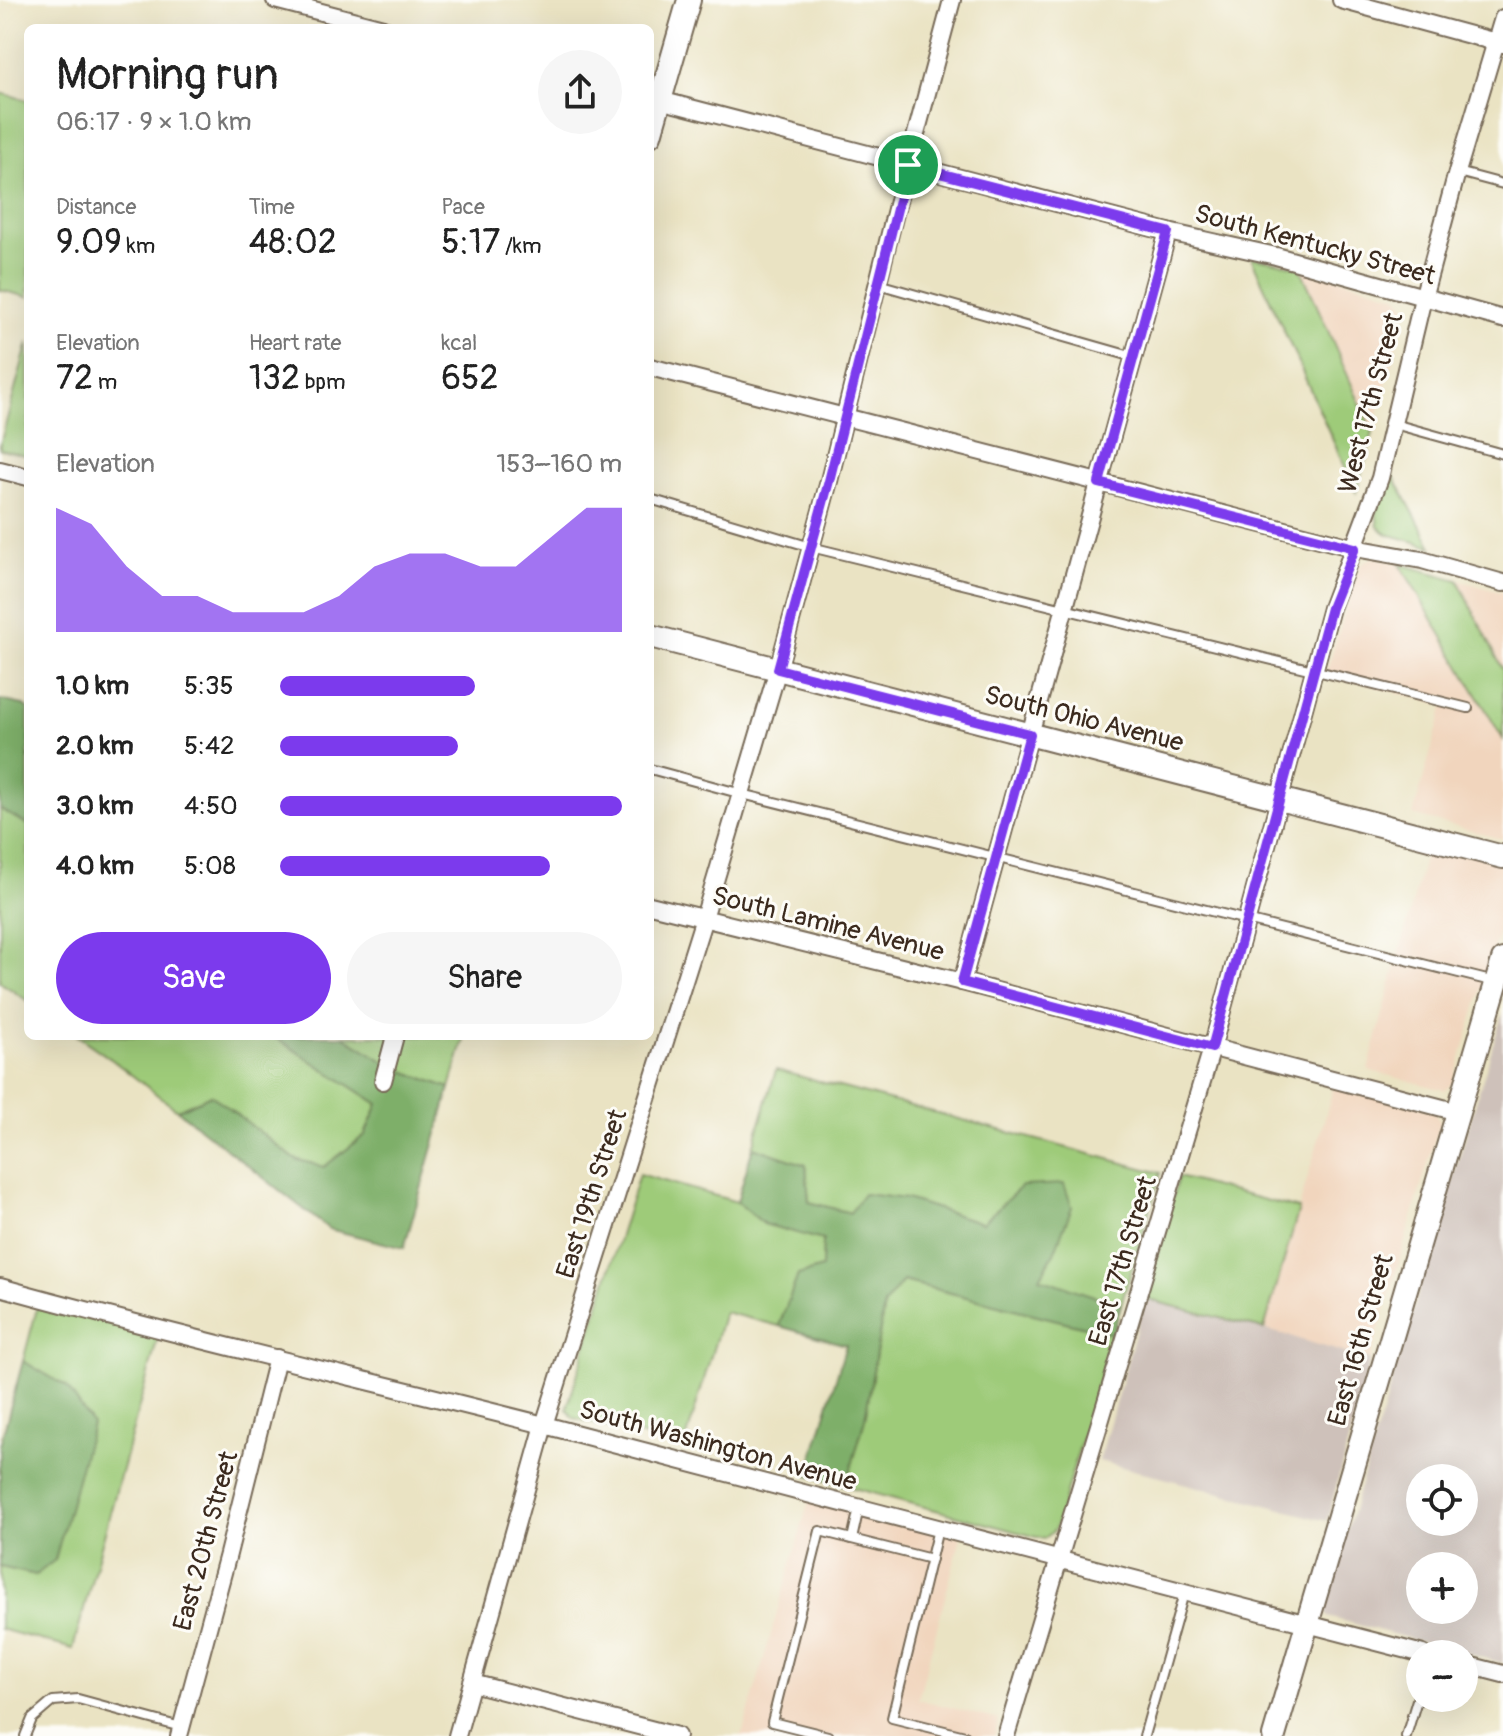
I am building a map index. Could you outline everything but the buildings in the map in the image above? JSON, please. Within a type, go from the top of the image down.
[{"type":"street","points":[[275,0],[368,24]]},
{"type":"street","points":[[655,99],[689,0]]},
{"type":"street","name":"East 19th Street","points":[[457,1736],[544,1425],[704,918],[778,669],[952,0]]},
{"type":"street","points":[[1341,0],[1500,43]]},
{"type":"street","name":"West 17th Street","points":[[1279,798],[1331,608],[1380,478],[1423,298],[1457,172],[1500,43],[1503,18]]},
{"type":"street","name":"South Kentucky Street","points":[[655,99],[1168,232],[1276,256],[1503,319]]},
{"type":"street","points":[[962,982],[1168,232]]},
{"type":"street","points":[[654,368],[1355,548],[1422,560],[1503,583]]},
{"type":"street","points":[[0,470],[24,476]]},
{"type":"street","name":"South Ohio Avenue","points":[[654,637],[1503,857]]},
{"type":"street","name":"East 17th Street","points":[[1006,1736],[1212,1048],[1279,798]]},
{"type":"street","name":"South Lamine Avenue","points":[[654,906],[962,982],[1458,1112]]},
{"type":"street","name":"East 16th Street","points":[[1274,1736],[1503,960]]},
{"type":"street","points":[[383,1081],[394,1040]]},
{"type":"street","name":"South Washington Avenue","points":[[0,1287],[1406,1650]]},
{"type":"street","name":"East 20th Street","points":[[180,1732],[277,1358]]},
{"type":"street","points":[[1478,1668],[1503,1674]]},
{"type":"street","points":[[472,1683],[677,1736]]},
{"type":"lane","points":[[1457,172],[1503,184]]},
{"type":"lane","points":[[878,284],[1134,357]]},
{"type":"lane","points":[[1393,423],[1503,454]]},
{"type":"lane","points":[[654,500],[811,547],[1468,708]]},
{"type":"lane","points":[[654,770],[1496,982]]},
{"type":"lane","points":[[852,1539],[859,1508]]},
{"type":"lane","points":[[938,1529],[892,1718],[965,1736]]},
{"type":"lane","points":[[828,1736],[772,1722],[820,1531],[931,1559]]},
{"type":"lane","points":[[1144,1736],[1184,1593]]},
{"type":"lane","points":[[25,1736],[32,1719],[53,1701],[78,1699],[180,1732]]},
{"type":"lane","points":[[1406,1736],[1413,1712]]},
{"type":"shaded area","points":[[1300,267],[1396,295],[1405,303],[1373,433]]},
{"type":"shaded area","points":[[1374,557],[1400,564],[1503,739],[1503,838],[1413,815],[1444,705],[1326,673],[1360,565]]},
{"type":"shaded area","points":[[1458,580],[1503,593],[1503,670]]},
{"type":"shaded area","points":[[1429,841],[1503,862],[1503,918],[1453,1083],[1444,1090],[1368,1070]]},
{"type":"shaded area","points":[[1503,1012],[1503,1663],[1478,1656],[1478,1640],[1416,1640],[1328,1617],[1324,1607]]},
{"type":"shaded area","points":[[1335,1082],[1433,1110],[1440,1122],[1370,1360],[1264,1330]]},
{"type":"shaded area","points":[[1145,1299],[1370,1360],[1327,1521],[1099,1461]]},
{"type":"shaded area","points":[[810,1497],[961,1537],[918,1699],[999,1720],[994,1736],[740,1736]]},
{"type":"green space","points":[[0,93],[24,99],[24,296],[0,290]]},
{"type":"green space","points":[[1251,257],[1300,267],[1373,433],[1356,492]]},
{"type":"green space","points":[[24,357],[24,455],[0,449]]},
{"type":"green space","points":[[1388,466],[1432,547],[1387,534],[1378,527],[1376,512]]},
{"type":"green space","points":[[1400,564],[1458,580],[1503,670],[1503,739]]},
{"type":"green space","points":[[0,700],[24,706],[24,823],[0,809]]},
{"type":"green space","points":[[0,809],[24,823],[24,998],[0,982]]},
{"type":"green space","points":[[84,1040],[279,1040],[378,1104],[365,1135],[324,1167],[295,1159],[211,1095],[177,1110]]},
{"type":"green space","points":[[279,1040],[350,1040],[395,1068],[450,1088],[404,1248],[329,1229],[177,1110],[211,1095],[295,1159],[324,1167],[365,1135],[378,1104]]},
{"type":"green space","points":[[350,1040],[464,1040],[450,1088],[395,1068]]},
{"type":"green space","points":[[776,1070],[1161,1173],[1121,1305],[1039,1279],[1054,1253],[1022,1187],[982,1223],[906,1199],[864,1194],[851,1213],[809,1202],[806,1165],[753,1147]]},
{"type":"green space","points":[[753,1147],[806,1165],[809,1202],[850,1213],[863,1194],[906,1199],[982,1223],[1022,1186],[1064,1184],[1072,1207],[1054,1253],[1040,1278],[1121,1305],[1113,1334],[903,1281],[884,1305],[865,1419],[846,1486],[807,1476],[846,1345],[779,1326],[798,1275],[822,1268],[823,1240],[764,1224],[737,1202]]},
{"type":"green space","points":[[639,1174],[737,1202],[764,1224],[823,1240],[822,1268],[798,1275],[779,1326],[724,1312],[684,1447],[573,1418],[567,1408]]},
{"type":"green space","points":[[1178,1177],[1299,1209],[1264,1329],[1145,1299]]},
{"type":"green space","points":[[903,1281],[1113,1334],[1055,1530],[1044,1539],[846,1486],[865,1419],[884,1305]]},
{"type":"green space","points":[[40,1297],[160,1330],[73,1649],[0,1629],[0,1567],[36,1575],[67,1387],[23,1361]]},
{"type":"green space","points":[[23,1361],[67,1387],[92,1424],[55,1560],[36,1575],[0,1567],[0,1445]]},
{"type":"route","points":[[908,165],[1168,232],[1099,483],[1355,548],[1331,608],[1212,1048],[962,982],[1030,734],[778,669],[829,481],[908,165]]}]
